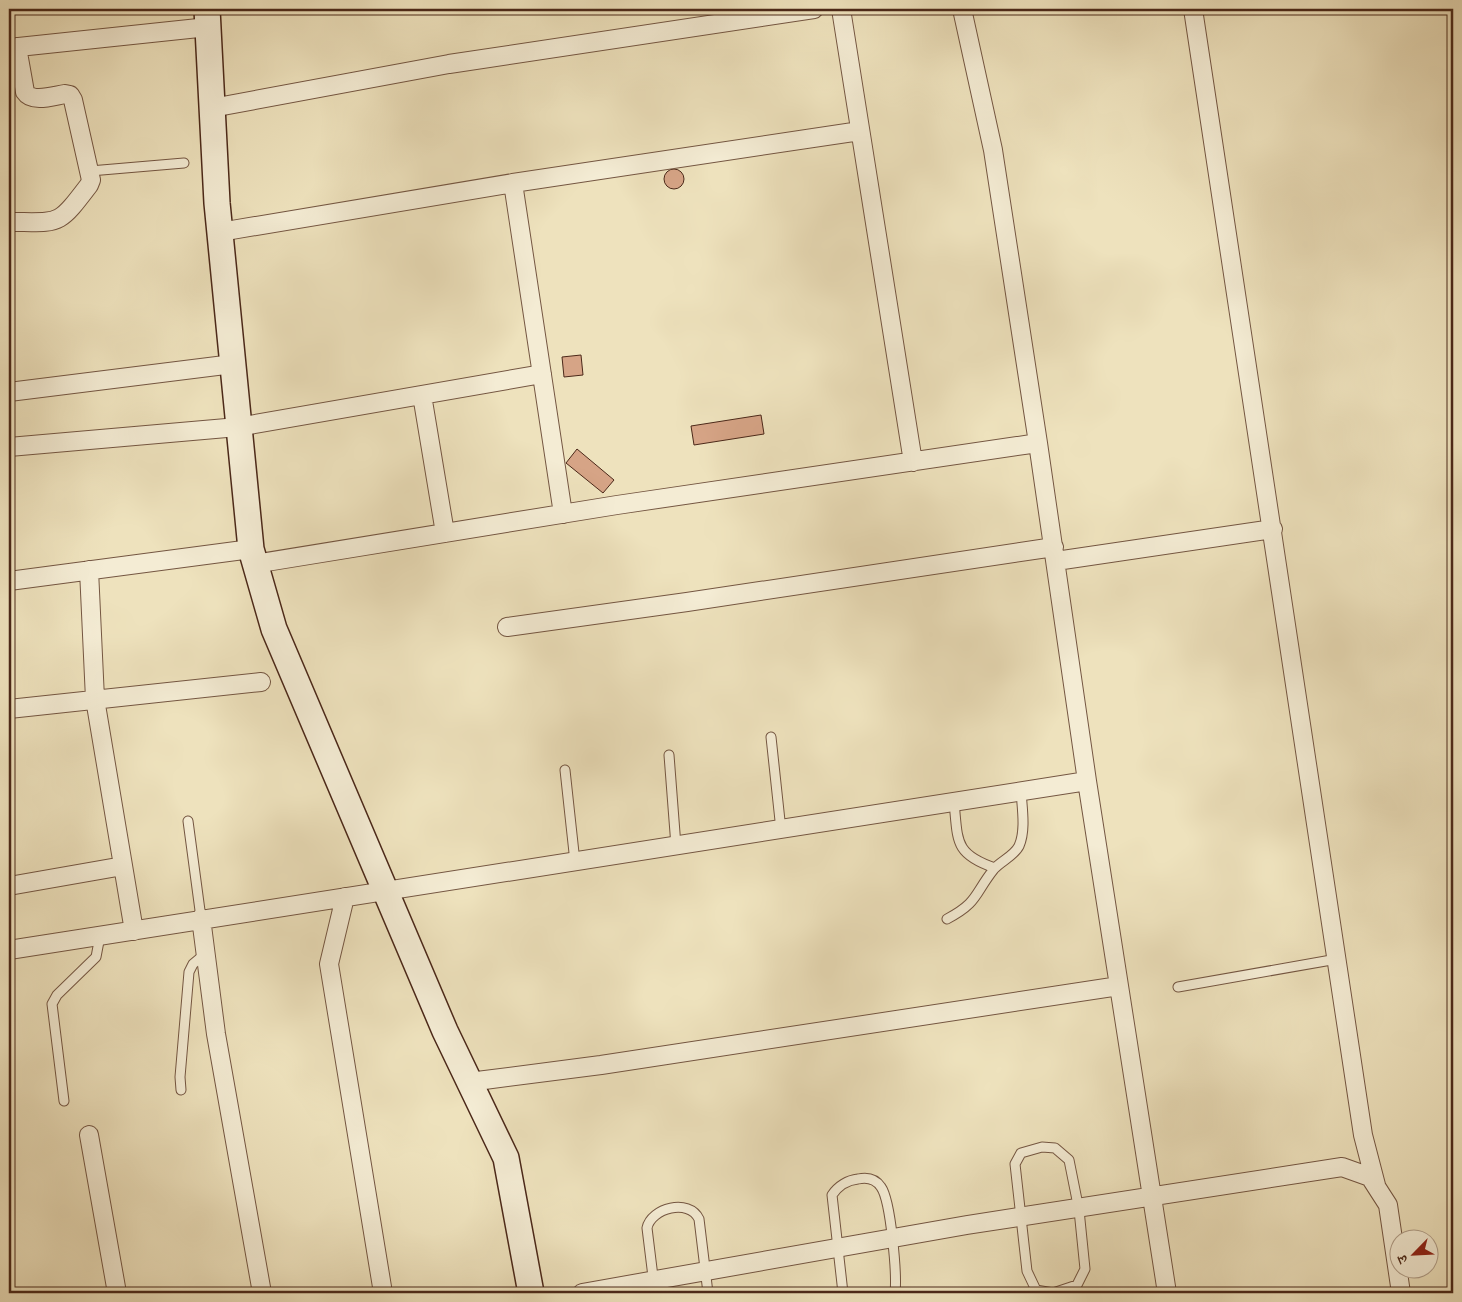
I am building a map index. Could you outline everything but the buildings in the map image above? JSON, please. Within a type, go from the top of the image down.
[{"type":"main road","points":[[208,18],[220,232],[252,557],[274,629],[445,1031],[506,1158],[531,1293]]},
{"type":"street","points":[[212,108],[449,64],[814,9]]},
{"type":"street","points":[[841,9],[914,462]]},
{"type":"street","points":[[962,9],[993,150],[1055,554],[1118,986],[1166,1293]]},
{"type":"street","points":[[1193,9],[1363,1134],[1376,1185]]},
{"type":"street","points":[[9,222],[51,222],[60,220],[89,185],[90,171],[73,100],[70,95],[33,98],[28,96],[25,92],[13,47],[208,18]]},
{"type":"street","points":[[220,232],[514,183],[860,131]]},
{"type":"street","points":[[514,183],[563,514]]},
{"type":"street","points":[[9,392],[232,364]]},
{"type":"street","points":[[9,447],[238,427],[542,374]]},
{"type":"street","points":[[422,395],[445,534]]},
{"type":"street","points":[[9,581],[89,570],[252,557],[445,534],[563,514],[1038,443]]},
{"type":"street","points":[[508,627],[1055,554],[1273,529]]},
{"type":"street","points":[[89,570],[95,700],[134,931]]},
{"type":"street","points":[[9,709],[261,682]]},
{"type":"street","points":[[9,950],[134,931],[201,918],[575,862],[1087,781]]},
{"type":"street","points":[[9,886],[123,866]]},
{"type":"street","points":[[345,897],[330,964],[383,1293]]},
{"type":"street","points":[[201,918],[216,1034],[262,1293]]},
{"type":"street","points":[[469,1082],[601,1065],[1118,986]]},
{"type":"street","points":[[89,1136],[117,1293]]},
{"type":"street","points":[[582,1293],[654,1287],[707,1272],[838,1248],[1342,1167],[1370,1177],[1388,1205],[1401,1293]]},
{"type":"lane","points":[[90,171],[184,163]]},
{"type":"lane","points":[[772,737],[781,830]]},
{"type":"lane","points":[[669,756],[676,846]]},
{"type":"lane","points":[[565,770],[575,862]]},
{"type":"lane","points":[[947,919],[966,908],[977,898],[995,868],[1014,853],[1019,846],[1022,828],[1021,791]]},
{"type":"lane","points":[[954,802],[958,837],[963,850],[968,856],[995,868]]},
{"type":"lane","points":[[188,822],[201,918]]},
{"type":"lane","points":[[64,1102],[52,1004],[57,995],[96,957],[100,936]]},
{"type":"lane","points":[[181,1090],[189,972],[193,964],[206,954]]},
{"type":"lane","points":[[1178,987],[1337,959]]},
{"type":"lane","points":[[1042,1147],[1055,1148],[1069,1160],[1079,1210],[1085,1269],[1077,1285],[1053,1293],[1036,1290],[1027,1271],[1021,1218],[1015,1164],[1021,1153],[1042,1147]]},
{"type":"lane","points":[[843,1293],[832,1195],[842,1184],[867,1177],[873,1179],[881,1186],[887,1198],[892,1239],[895,1293]]},
{"type":"lane","points":[[654,1287],[647,1228],[648,1221],[658,1213],[672,1208],[688,1207],[697,1214],[707,1272],[708,1293]]}]
